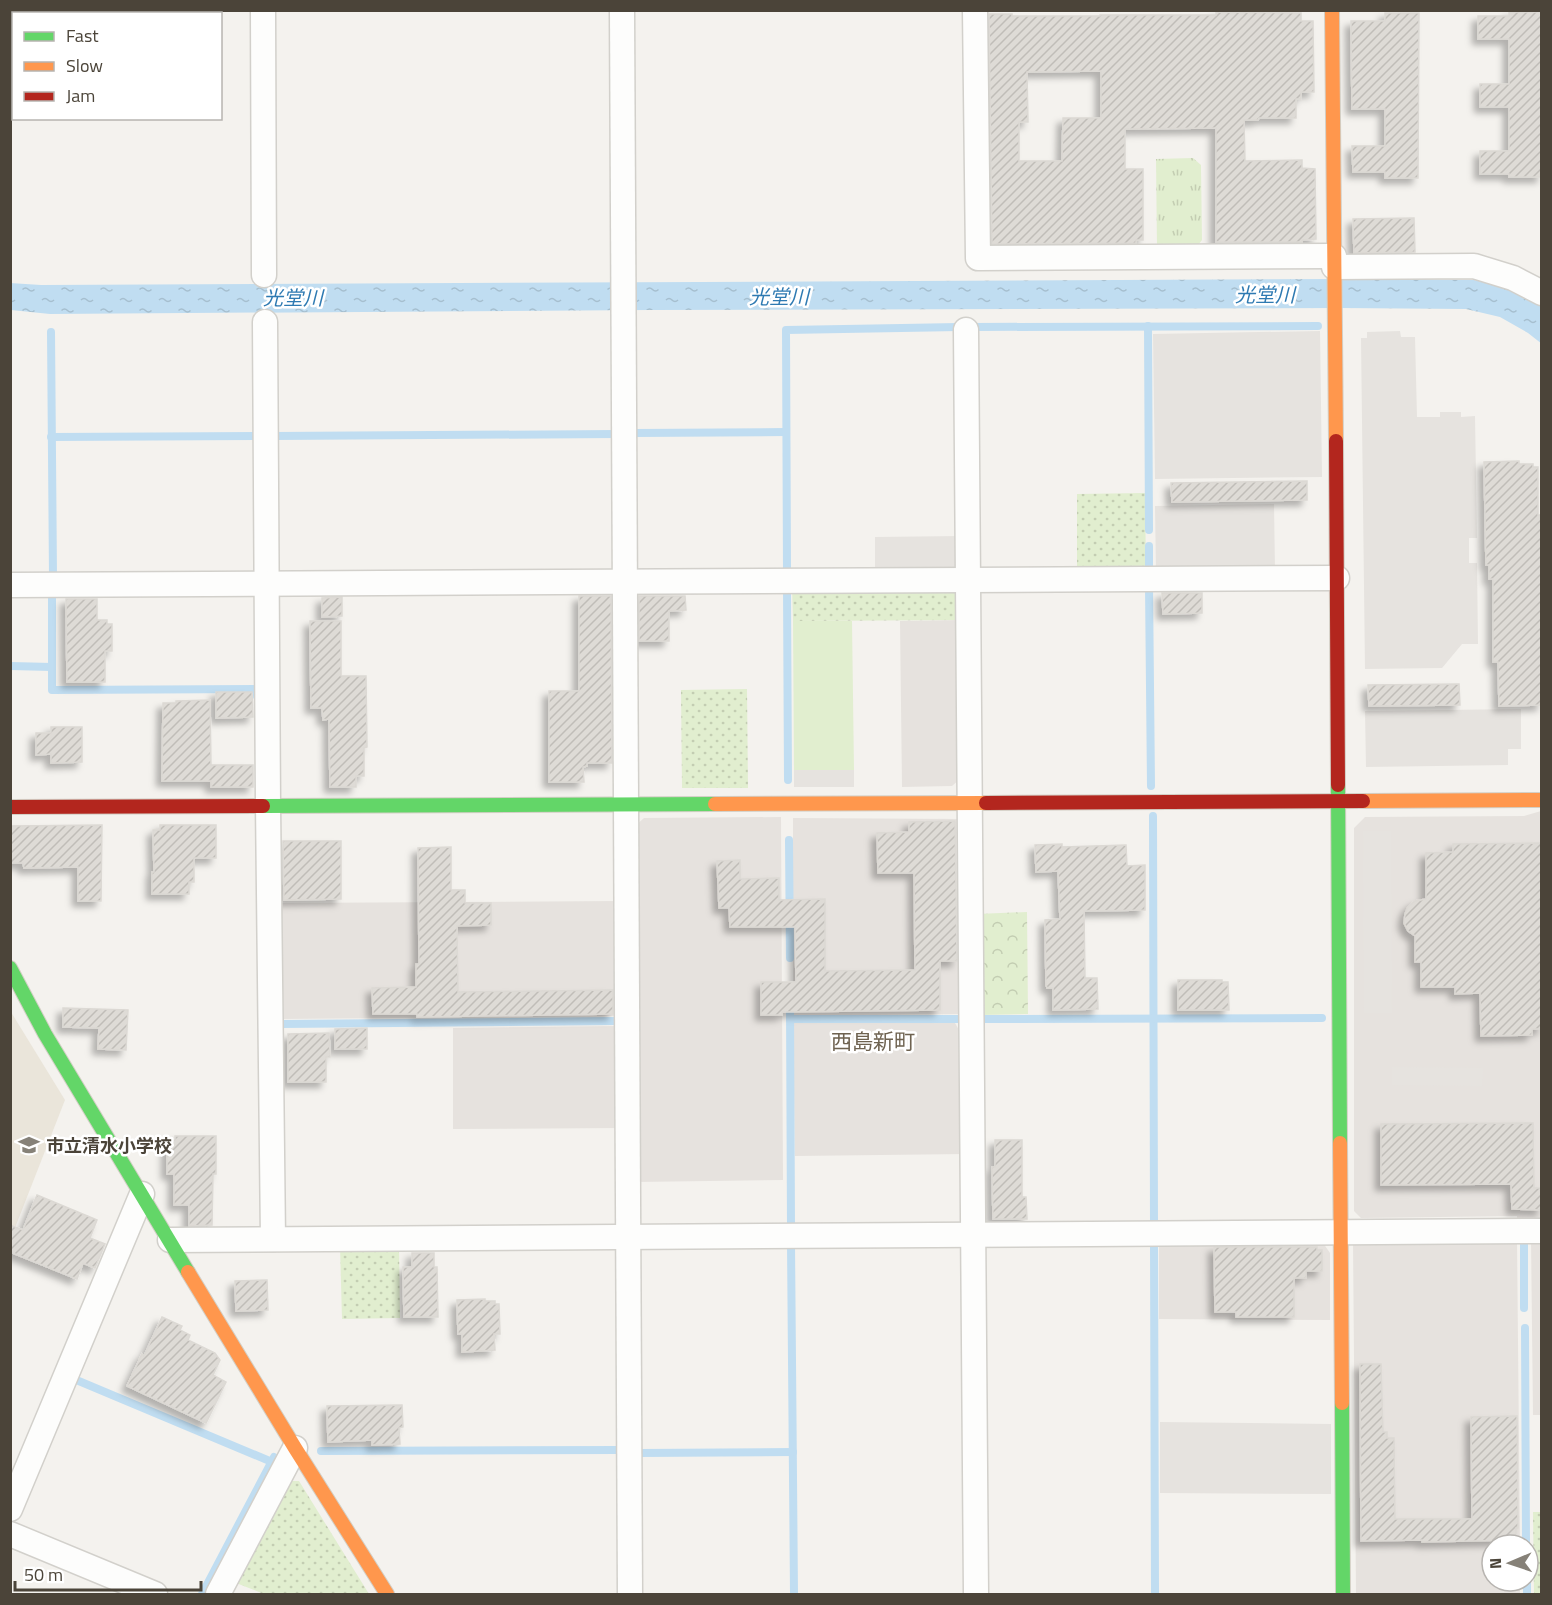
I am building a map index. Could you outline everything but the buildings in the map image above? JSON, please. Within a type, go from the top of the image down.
[{"type":"street","points":[[263,10],[264,275]]},
{"type":"street","points":[[622,10],[630,1594]]},
{"type":"street","points":[[975,10],[978,258],[1334,261],[1474,266],[1513,278],[1542,293]]},
{"type":"street","points":[[1332,10],[1343,1594]]},
{"type":"street","points":[[265,322],[273,1239]]},
{"type":"street","points":[[966,330],[976,1594]]},
{"type":"street","points":[[10,585],[1337,578]]},
{"type":"street","points":[[10,807],[1542,800]]},
{"type":"street","points":[[10,968],[45,1034],[295,1449],[387,1594]]},
{"type":"street","points":[[10,1509],[142,1194]]},
{"type":"street","points":[[170,1240],[1542,1231]]},
{"type":"street","points":[[218,1594],[295,1449]]},
{"type":"street","points":[[10,1534],[155,1594]]},
{"type":"shaded area","points":[[1320,331],[1322,477],[1155,479],[1153,334]]},
{"type":"shaded area","points":[[1400,331],[1401,337],[1415,337],[1417,417],[1440,417],[1440,412],[1461,412],[1461,417],[1475,416],[1477,538],[1469,538],[1469,563],[1477,563],[1478,644],[1462,644],[1442,668],[1365,669],[1361,338],[1367,338],[1367,332]]},
{"type":"shaded area","points":[[1274,504],[1275,570],[1156,572],[1155,506]]},
{"type":"shaded area","points":[[961,536],[961,561],[951,572],[875,572],[875,537]]},
{"type":"shaded area","points":[[960,620],[961,778],[952,786],[902,787],[900,621]]},
{"type":"shaded area","points":[[1521,709],[1521,749],[1508,749],[1508,765],[1366,767],[1365,711]]},
{"type":"shaded area","points":[[794,770],[854,770],[854,787],[794,787]]},
{"type":"shaded area","points":[[1541,811],[1541,1222],[1517,1222],[1517,1216],[1361,1218],[1354,1211],[1354,828],[1365,817],[1524,816]]},
{"type":"shaded area","points":[[781,817],[783,1180],[636,1182],[635,826],[644,818]]},
{"type":"shaded area","points":[[793,818],[962,819],[963,1014],[793,1016]]},
{"type":"shaded area","points":[[1363,831],[1391,831],[1392,1013],[1364,1013]]},
{"type":"shaded area","points":[[619,901],[619,1016],[281,1019],[280,903]]},
{"type":"shaded area","name":"市立清水小学校","points":[[11,1012],[65,1100],[11,1238]]},
{"type":"shaded area","points":[[793,1023],[955,1023],[963,1037],[966,1154],[795,1156]]},
{"type":"shaded area","points":[[619,1026],[620,1128],[453,1129],[453,1028]]},
{"type":"shaded area","points":[[1392,1067],[1483,1068],[1482,1086],[1392,1085]]},
{"type":"shaded area","points":[[1517,1239],[1520,1533],[1480,1533],[1480,1593],[1520,1594],[1356,1594],[1353,1241]]},
{"type":"shaded area","points":[[1531,1239],[1541,1239],[1541,1415],[1533,1415]]},
{"type":"shaded area","points":[[1321,1240],[1330,1253],[1330,1320],[1159,1319],[1159,1241]]},
{"type":"shaded area","points":[[1160,1422],[1331,1424],[1331,1494],[1160,1493]]},
{"type":"green space","points":[[1193,158],[1201,165],[1202,240],[1195,249],[1157,248],[1156,159]]},
{"type":"green space","points":[[1145,493],[1146,572],[1077,572],[1077,494]]},
{"type":"green space","points":[[792,586],[960,590],[960,620],[793,621]]},
{"type":"green space","points":[[793,621],[852,621],[854,770],[794,770]]},
{"type":"green space","points":[[747,689],[748,788],[682,788],[681,690]]},
{"type":"green space","points":[[1027,912],[1028,1014],[980,1015],[977,914]]},
{"type":"green space","points":[[399,1245],[400,1318],[342,1319],[340,1246]]},
{"type":"green space","points":[[289,1481],[299,1481],[369,1594],[264,1594],[236,1583]]},
{"type":"green space","points":[[1533,1512],[1541,1512],[1541,1594],[1534,1594],[1540,1593],[1540,1533],[1533,1533]]},
{"type":"water","name":"光堂川","points":[[1474,280],[1516,290],[1540,306],[1541,303],[1542,344],[1500,317],[1466,309],[649,310],[50,314],[11,310],[10,283],[41,285]]},
{"type":"waterway","points":[[1148,326],[1149,530]]},
{"type":"waterway","points":[[973,327],[1318,326]]},
{"type":"waterway","points":[[787,571],[786,330],[959,327]]},
{"type":"waterway","points":[[51,332],[53,577]]},
{"type":"waterway","points":[[634,433],[786,432]]},
{"type":"waterway","points":[[274,436],[616,434]]},
{"type":"waterway","points":[[51,437],[259,436]]},
{"type":"waterway","points":[[1149,546],[1149,571]]},
{"type":"waterway","points":[[1149,586],[1151,786]]},
{"type":"waterway","points":[[787,588],[788,780]]},
{"type":"waterway","points":[[52,595],[52,690],[257,689],[257,696]]},
{"type":"waterway","points":[[10,666],[52,667]]},
{"type":"waterway","points":[[1153,816],[1154,1224]]},
{"type":"waterway","points":[[789,840],[790,958]]},
{"type":"waterway","points":[[790,1003],[791,1226]]},
{"type":"waterway","points":[[980,1019],[1322,1018]]},
{"type":"waterway","points":[[790,1019],[962,1019]]},
{"type":"waterway","points":[[281,1024],[617,1021]]},
{"type":"waterway","points":[[1524,1240],[1524,1308]]},
{"type":"waterway","points":[[791,1244],[794,1594]]},
{"type":"waterway","points":[[1154,1244],[1155,1594]]},
{"type":"waterway","points":[[1525,1328],[1526,1533]]},
{"type":"waterway","points":[[74,1379],[272,1462]]},
{"type":"waterway","points":[[321,1451],[620,1450]]},
{"type":"waterway","points":[[639,1453],[793,1452]]},
{"type":"waterway","points":[[202,1594],[274,1457]]},
{"type":"traffic: fast","points":[[1338,785],[1340,1143]]},
{"type":"traffic: fast","points":[[263,806],[715,804]]},
{"type":"traffic: fast","points":[[10,968],[45,1034],[188,1272]]},
{"type":"traffic: fast","points":[[1342,1403],[1343,1594]]},
{"type":"traffic: slow","points":[[1332,10],[1336,441]]},
{"type":"traffic: slow","points":[[1363,801],[1542,800]]},
{"type":"traffic: slow","points":[[715,804],[986,803]]},
{"type":"traffic: slow","points":[[1340,1143],[1342,1403]]},
{"type":"traffic: slow","points":[[188,1272],[387,1594]]},
{"type":"traffic: jam","points":[[1336,441],[1338,785]]},
{"type":"traffic: jam","points":[[986,803],[1363,801]]},
{"type":"traffic: jam","points":[[10,807],[263,806]]},
{"type":"place","name":"市立清水小学校","points":[[29,1145]]},
{"type":"district","name":"西島新町","points":[[873,1041]]}]
